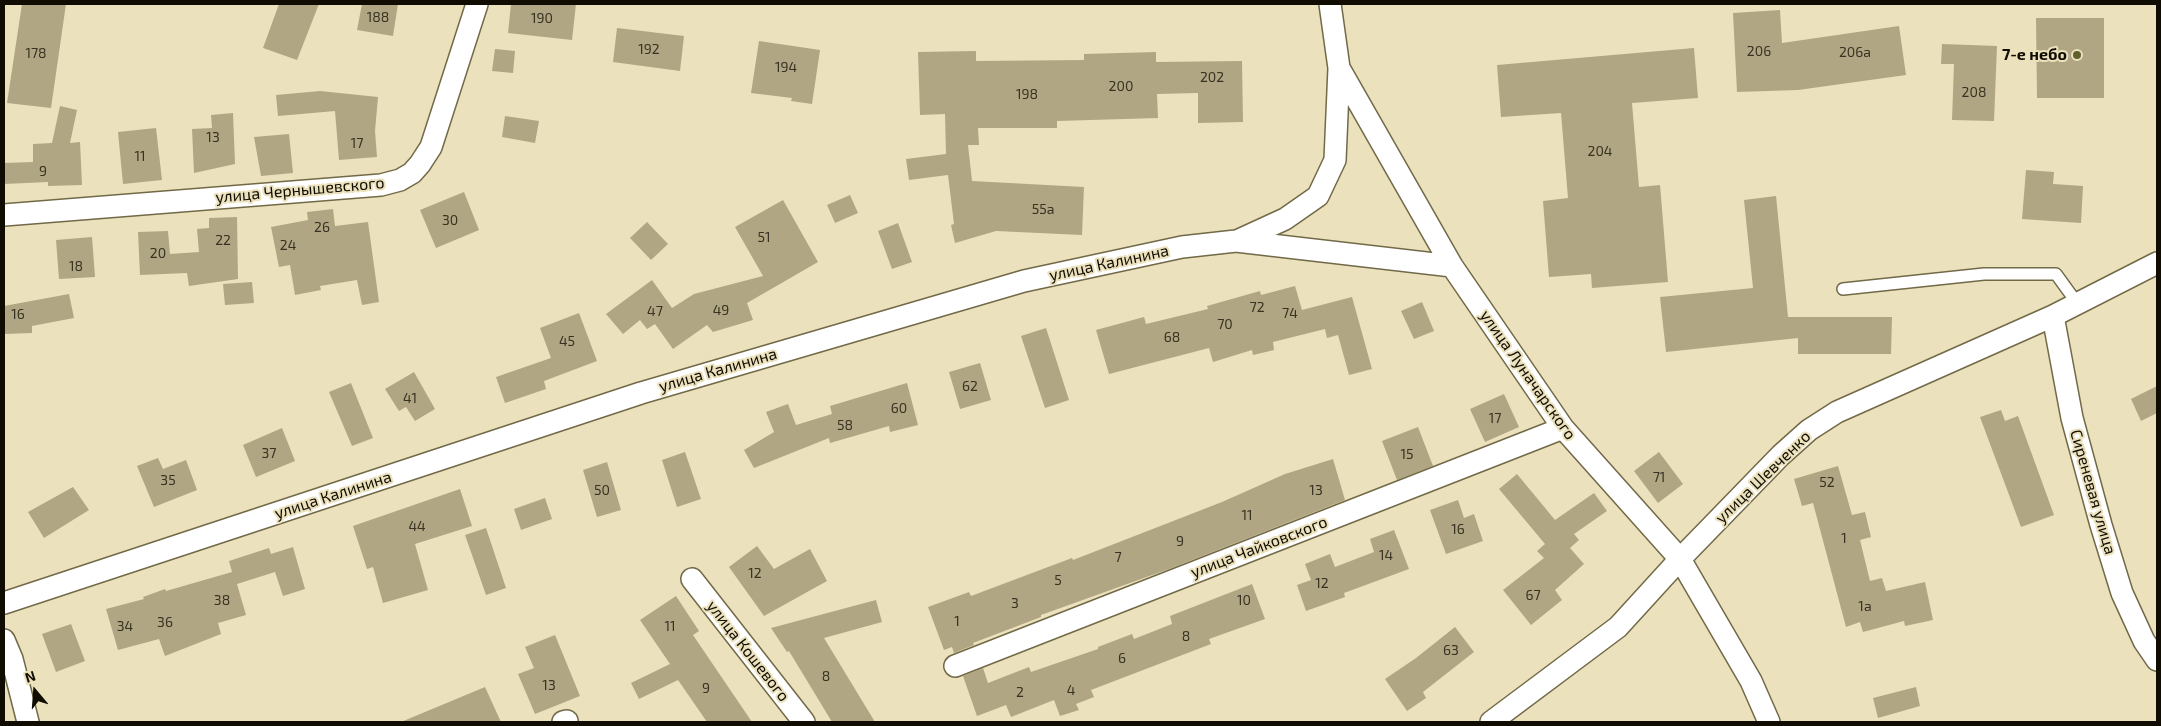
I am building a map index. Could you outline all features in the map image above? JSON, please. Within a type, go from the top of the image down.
[{"type":"street","name":"улица Чернышевского","points":[[4,215],[381,185],[400,180],[416,168],[431,147],[477,4]]},
{"type":"street","name":"улица Луначарского","points":[[1330,4],[1339,68],[1452,266],[1563,428],[1680,559],[1751,681],[1769,722]]},
{"type":"street","points":[[1236,241],[1285,219],[1318,196],[1336,160],[1339,68]]},
{"type":"street","name":"улица Калинина","points":[[4,604],[641,393],[1024,281],[1182,247],[1236,241],[1452,266]]},
{"type":"street","name":"улица Шевченко","points":[[1491,722],[1618,627],[1680,559],[1781,455],[1809,430],[1836,412],[2053,316],[2155,262]]},
{"type":"street","name":"Сиреневая улица","points":[[2053,316],[2072,418],[2101,525],[2122,593],[2144,641],[2157,660]]},
{"type":"street","name":"улица Чайковского","points":[[954,666],[1563,428]]},
{"type":"street","name":"улица Кошевого","points":[[692,579],[804,722]]},
{"type":"street","points":[[4,640],[12,659],[28,722]]},
{"type":"lane","points":[[1844,290],[1984,274],[2056,274],[2077,303]]},
{"type":"building","points":[[22,4],[66,4],[51,108],[7,103]]},
{"type":"building","points":[[279,4],[319,4],[297,60],[263,48]]},
{"type":"building","points":[[362,4],[398,4],[393,36],[357,30]]},
{"type":"building","points":[[511,4],[576,4],[572,40],[508,33]]},
{"type":"building","points":[[1780,10],[1782,43],[1899,26],[1906,75],[1798,90],[1737,92],[1733,13]]},
{"type":"building","points":[[2036,18],[2104,18],[2104,98],[2037,98]]},
{"type":"building","points":[[617,28],[684,36],[680,71],[613,62]]},
{"type":"building","points":[[759,41],[820,50],[812,104],[791,101],[792,98],[751,93]]},
{"type":"building","points":[[1942,44],[1997,46],[1994,121],[1952,120],[1954,64],[1941,64]]},
{"type":"building","points":[[1694,48],[1698,98],[1632,103],[1639,187],[1660,185],[1668,282],[1592,288],[1591,274],[1549,277],[1543,201],[1568,198],[1561,113],[1501,117],[1497,65]]},
{"type":"building","points":[[495,49],[515,51],[513,73],[492,71]]},
{"type":"building","points":[[976,51],[976,61],[1084,60],[1084,54],[1156,52],[1156,62],[1242,61],[1243,122],[1198,123],[1198,93],[1157,94],[1158,118],[1057,121],[1057,128],[978,128],[979,145],[968,145],[972,181],[1084,187],[1082,235],[996,231],[955,243],[951,225],[954,224],[948,175],[909,180],[906,159],[946,154],[945,114],[920,115],[918,52]]},
{"type":"building","points":[[320,91],[378,97],[375,131],[377,157],[339,160],[335,111],[278,116],[276,95]]},
{"type":"building","points":[[60,106],[77,110],[70,143],[80,142],[82,185],[48,186],[48,182],[4,184],[4,163],[33,162],[33,144],[52,143]]},
{"type":"building","points":[[233,113],[235,164],[194,173],[192,129],[212,128],[211,115]]},
{"type":"building","points":[[505,116],[539,121],[535,143],[502,137]]},
{"type":"building","points":[[156,128],[162,180],[123,184],[118,132]]},
{"type":"building","points":[[289,134],[293,173],[261,176],[254,137]]},
{"type":"building","points":[[2026,170],[2054,172],[2053,184],[2083,186],[2081,223],[2022,219]]},
{"type":"building","points":[[464,192],[479,230],[436,248],[420,210]]},
{"type":"building","points":[[850,195],[858,213],[835,223],[827,205]]},
{"type":"building","points":[[1776,196],[1788,317],[1892,317],[1891,354],[1798,354],[1798,338],[1666,352],[1660,297],[1753,288],[1744,200]]},
{"type":"building","points":[[783,200],[818,262],[747,303],[753,320],[713,332],[707,325],[673,349],[655,324],[647,329],[640,320],[623,334],[606,314],[652,280],[672,308],[694,294],[763,276],[735,227]]},
{"type":"building","points":[[333,209],[335,226],[368,222],[379,302],[362,305],[357,280],[320,286],[321,290],[295,295],[290,265],[279,267],[271,227],[308,220],[307,212]]},
{"type":"building","points":[[237,217],[238,279],[189,286],[187,273],[140,275],[138,232],[168,231],[170,254],[199,252],[197,229],[209,228],[209,218]]},
{"type":"building","points":[[647,222],[668,244],[651,260],[630,238]]},
{"type":"building","points":[[898,223],[912,262],[892,269],[878,231]]},
{"type":"building","points":[[92,237],[95,277],[59,279],[56,240]]},
{"type":"building","points":[[252,282],[254,303],[225,305],[223,284]]},
{"type":"building","points":[[1295,286],[1302,310],[1352,297],[1372,369],[1349,375],[1338,335],[1327,338],[1325,329],[1273,342],[1274,350],[1253,355],[1252,350],[1213,362],[1209,348],[1109,374],[1096,330],[1144,317],[1146,324],[1208,309],[1207,306],[1260,291],[1261,295]]},
{"type":"building","points":[[69,294],[74,318],[32,326],[32,333],[4,334],[4,306]]},
{"type":"building","points":[[1422,302],[1434,331],[1414,339],[1401,311]]},
{"type":"building","points":[[579,313],[597,361],[544,381],[546,389],[505,403],[496,377],[551,358],[540,328]]},
{"type":"building","points":[[1046,328],[1069,400],[1045,408],[1021,336]]},
{"type":"building","points":[[980,363],[991,400],[960,409],[949,372]]},
{"type":"building","points":[[414,372],[435,409],[415,421],[406,407],[399,411],[385,389]]},
{"type":"building","points":[[351,383],[373,438],[352,446],[329,392]]},
{"type":"building","points":[[907,383],[918,425],[890,432],[889,426],[830,443],[829,438],[754,468],[744,450],[774,432],[766,412],[788,404],[796,425],[832,414],[830,406]]},
{"type":"building","points":[[2157,386],[2157,413],[2141,421],[2131,399]]},
{"type":"building","points":[[1504,394],[1519,427],[1485,442],[1470,409]]},
{"type":"building","points":[[2001,410],[2005,421],[2018,416],[2054,515],[2021,527],[1980,417]]},
{"type":"building","points":[[1418,427],[1433,466],[1397,480],[1382,441]]},
{"type":"building","points":[[282,428],[295,461],[256,477],[243,445]]},
{"type":"building","points":[[685,452],[701,499],[677,507],[662,460]]},
{"type":"building","points":[[1659,452],[1683,484],[1658,503],[1634,471]]},
{"type":"building","points":[[158,458],[163,469],[186,460],[197,490],[154,507],[137,466]]},
{"type":"building","points":[[1333,459],[1345,500],[1169,569],[1041,615],[1041,617],[973,643],[974,645],[954,653],[952,647],[944,650],[928,607],[969,592],[971,596],[1072,558],[1073,560],[1222,502],[1285,474]]},
{"type":"building","points":[[607,462],[621,510],[597,517],[583,470]]},
{"type":"building","points":[[1838,466],[1852,515],[1865,512],[1871,537],[1860,540],[1870,581],[1882,578],[1886,591],[1925,582],[1933,620],[1905,626],[1904,621],[1863,632],[1860,622],[1846,627],[1813,503],[1802,506],[1794,479]]},
{"type":"building","points":[[1517,474],[1555,520],[1594,493],[1607,511],[1574,534],[1579,540],[1570,548],[1584,564],[1555,590],[1562,600],[1531,625],[1503,590],[1544,558],[1537,551],[1545,544],[1499,489]]},
{"type":"building","points":[[73,487],[89,510],[44,538],[28,512]]},
{"type":"building","points":[[460,489],[472,526],[415,544],[428,590],[383,603],[373,567],[367,569],[353,526]]},
{"type":"building","points":[[545,498],[552,519],[521,530],[514,509]]},
{"type":"building","points":[[1458,500],[1464,518],[1474,514],[1483,541],[1446,554],[1430,510]]},
{"type":"building","points":[[486,528],[506,588],[486,595],[465,535]]},
{"type":"building","points":[[1394,530],[1409,569],[1344,593],[1345,597],[1306,611],[1297,585],[1311,580],[1305,564],[1330,554],[1335,567],[1374,552],[1370,539]]},
{"type":"building","points":[[757,546],[774,569],[810,549],[827,581],[764,616],[729,567]]},
{"type":"building","points":[[293,547],[305,589],[283,596],[275,572],[237,584],[246,615],[218,623],[221,634],[165,656],[159,639],[118,650],[106,609],[144,599],[143,597],[165,589],[166,591],[232,572],[229,561],[269,548],[271,554]]},
{"type":"building","points":[[1252,584],[1265,619],[1209,639],[1211,644],[1091,690],[1094,697],[1076,704],[1079,710],[1060,716],[1054,700],[1011,717],[1006,705],[977,716],[963,676],[983,668],[988,683],[1029,667],[1031,672],[1098,649],[1098,647],[1132,634],[1134,639],[1172,624],[1170,616]]},
{"type":"building","points":[[676,596],[699,631],[693,635],[752,722],[707,722],[678,680],[639,699],[631,683],[670,664],[640,620]]},
{"type":"building","points":[[876,600],[882,622],[824,638],[875,722],[832,722],[789,651],[787,652],[771,628]]},
{"type":"building","points":[[71,624],[85,661],[56,672],[42,634]]},
{"type":"building","points":[[1455,627],[1474,652],[1423,692],[1426,698],[1407,711],[1385,679],[1416,658]]},
{"type":"building","points":[[555,635],[580,696],[535,714],[518,674],[534,668],[525,647]]},
{"type":"building","points":[[485,687],[501,722],[401,722]]},
{"type":"building","points":[[1916,687],[1920,706],[1878,718],[1873,698]]},
{"type":"place","name":"7-е небо","points":[[2077,55]]}]
